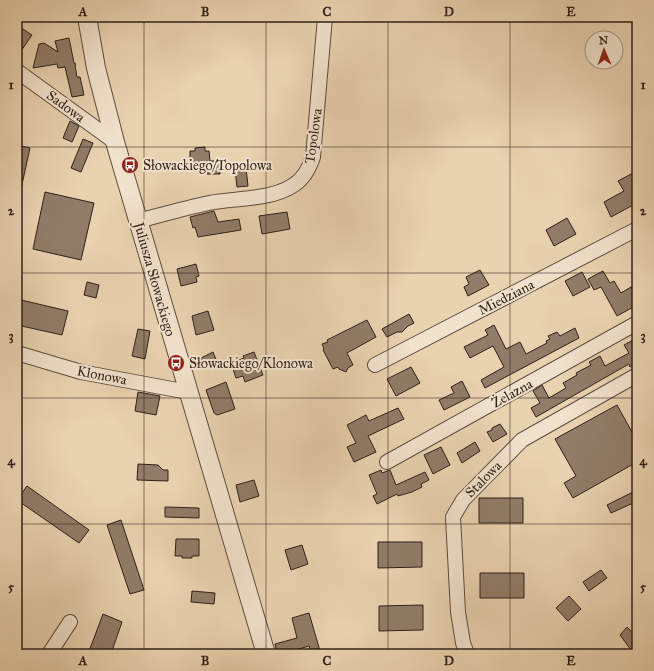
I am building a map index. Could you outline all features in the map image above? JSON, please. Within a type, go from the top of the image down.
[{"type":"street","name":"Juliusza Słowackiego","points":[[87,17],[96,68],[115,142],[266,654]]},
{"type":"street","name":"Topolowa","points":[[138,221],[209,203],[273,194],[293,186],[300,180],[310,167],[313,157],[325,17]]},
{"type":"street","name":"Sadowa","points":[[17,70],[115,142]]},
{"type":"street","name":"Miedziana","points":[[375,365],[637,229]]},
{"type":"street","name":"Żelazna","points":[[387,462],[637,323]]},
{"type":"street","name":"Klonowa","points":[[17,353],[81,372],[188,392]]},
{"type":"street","name":"Stalowa","points":[[467,654],[463,643],[458,612],[453,517],[457,508],[472,490],[522,440],[637,375]]},
{"type":"street","points":[[49,654],[70,622]]},
{"type":"building","points":[[17,25],[32,35],[17,57]]},
{"type":"building","points":[[69,38],[74,63],[76,64],[77,77],[80,77],[84,95],[72,97],[65,67],[58,68],[57,64],[33,68],[39,44],[44,43],[58,52],[55,41]]},
{"type":"building","points":[[70,121],[79,126],[72,142],[63,138]]},
{"type":"building","points":[[83,139],[93,143],[81,172],[71,168]]},
{"type":"building","points":[[17,145],[30,148],[21,189],[17,188]]},
{"type":"building","points":[[205,147],[205,151],[209,151],[210,161],[220,161],[220,174],[207,174],[207,171],[190,171],[190,151],[195,151],[195,148]]},
{"type":"building","points":[[246,168],[248,186],[237,187],[235,169]]},
{"type":"building","points":[[633,173],[637,179],[637,203],[611,217],[604,202],[624,191],[618,181]]},
{"type":"building","points":[[45,192],[94,203],[81,260],[33,249]]},
{"type":"building","points":[[214,211],[218,222],[239,219],[241,230],[198,237],[195,227],[193,228],[190,217]]},
{"type":"building","points":[[287,212],[290,229],[262,234],[259,216]]},
{"type":"building","points":[[567,218],[576,234],[554,246],[546,230]]},
{"type":"building","points":[[196,264],[199,276],[196,277],[197,282],[181,286],[177,269]]},
{"type":"building","points":[[480,270],[489,285],[468,296],[464,287],[469,284],[466,277]]},
{"type":"building","points":[[603,271],[610,283],[614,281],[621,293],[631,287],[637,298],[637,305],[617,316],[601,287],[594,290],[588,279]]},
{"type":"building","points":[[582,272],[590,287],[573,296],[565,281]]},
{"type":"building","points":[[87,282],[99,285],[96,298],[84,295]]},
{"type":"building","points":[[17,299],[68,311],[62,335],[17,325]]},
{"type":"building","points":[[208,311],[214,330],[196,335],[192,316]]},
{"type":"building","points":[[409,314],[414,323],[402,332],[397,332],[387,337],[382,329]]},
{"type":"building","points":[[367,320],[376,337],[347,353],[353,365],[348,368],[346,372],[338,367],[333,369],[323,350],[322,344]]},
{"type":"building","points":[[494,325],[506,349],[520,342],[526,354],[547,343],[546,341],[550,339],[548,336],[557,332],[560,336],[575,328],[579,338],[485,388],[481,380],[504,367],[493,346],[470,358],[464,347],[488,335],[485,330]]},
{"type":"building","points":[[138,329],[150,331],[145,359],[132,356]]},
{"type":"building","points":[[637,338],[637,367],[635,364],[630,367],[629,364],[536,417],[531,408],[540,403],[533,391],[542,385],[549,398],[566,388],[563,383],[577,375],[576,373],[591,365],[589,362],[600,356],[605,366],[629,353],[624,345]]},
{"type":"building","points":[[213,352],[217,362],[204,367],[201,358]]},
{"type":"building","points":[[254,352],[263,375],[245,382],[243,376],[236,378],[231,363]]},
{"type":"building","points":[[411,367],[420,383],[396,396],[387,379]]},
{"type":"building","points":[[462,381],[470,397],[444,410],[439,400],[454,393],[451,387]]},
{"type":"building","points":[[226,382],[235,409],[217,415],[214,413],[206,390]]},
{"type":"building","points":[[138,392],[160,396],[156,415],[135,411]]},
{"type":"building","points":[[617,405],[637,441],[637,462],[573,498],[564,483],[576,476],[555,439]]},
{"type":"building","points":[[398,408],[404,419],[368,436],[376,452],[354,462],[347,447],[356,443],[347,425],[366,415],[369,421]]},
{"type":"building","points":[[500,424],[507,434],[493,442],[487,432]]},
{"type":"building","points":[[475,442],[480,451],[462,463],[457,453]]},
{"type":"building","points":[[441,447],[450,465],[433,474],[424,455]]},
{"type":"building","points":[[138,464],[158,465],[163,470],[168,470],[168,481],[137,480]]},
{"type":"building","points":[[381,470],[382,473],[390,470],[396,485],[425,472],[429,480],[421,484],[422,487],[412,492],[398,496],[397,494],[377,504],[373,496],[377,494],[369,475]]},
{"type":"building","points":[[254,480],[259,496],[240,502],[236,485]]},
{"type":"building","points":[[27,486],[89,530],[79,543],[17,500]]},
{"type":"building","points":[[637,490],[637,506],[631,504],[611,513],[607,505]]},
{"type":"building","points":[[479,498],[523,498],[523,523],[479,523]]},
{"type":"building","points":[[165,507],[199,508],[199,518],[165,517]]},
{"type":"building","points":[[121,520],[144,590],[130,594],[107,525]]},
{"type":"building","points":[[176,539],[199,539],[199,556],[182,558],[182,556],[175,556]]},
{"type":"building","points":[[378,542],[422,542],[422,567],[378,568]]},
{"type":"building","points":[[302,545],[308,564],[291,570],[285,550]]},
{"type":"building","points":[[601,570],[607,578],[589,591],[583,582]]},
{"type":"building","points":[[480,573],[524,573],[524,598],[480,598]]},
{"type":"building","points":[[192,591],[215,593],[214,604],[191,602]]},
{"type":"building","points":[[569,596],[581,609],[568,621],[556,608]]},
{"type":"building","points":[[423,605],[423,630],[379,631],[379,606]]},
{"type":"building","points":[[309,613],[320,651],[311,654],[309,646],[283,654],[277,654],[275,644],[297,638],[292,618]]},
{"type":"building","points":[[103,614],[122,622],[113,648],[110,654],[88,654]]},
{"type":"building","points":[[627,627],[632,632],[637,627],[637,643],[631,650],[620,635]]},
{"type":"place","name":"Słowackiego/Topolowa","points":[[130,165]]},
{"type":"place","name":"Słowackiego/Klonowa","points":[[176,363]]}]
